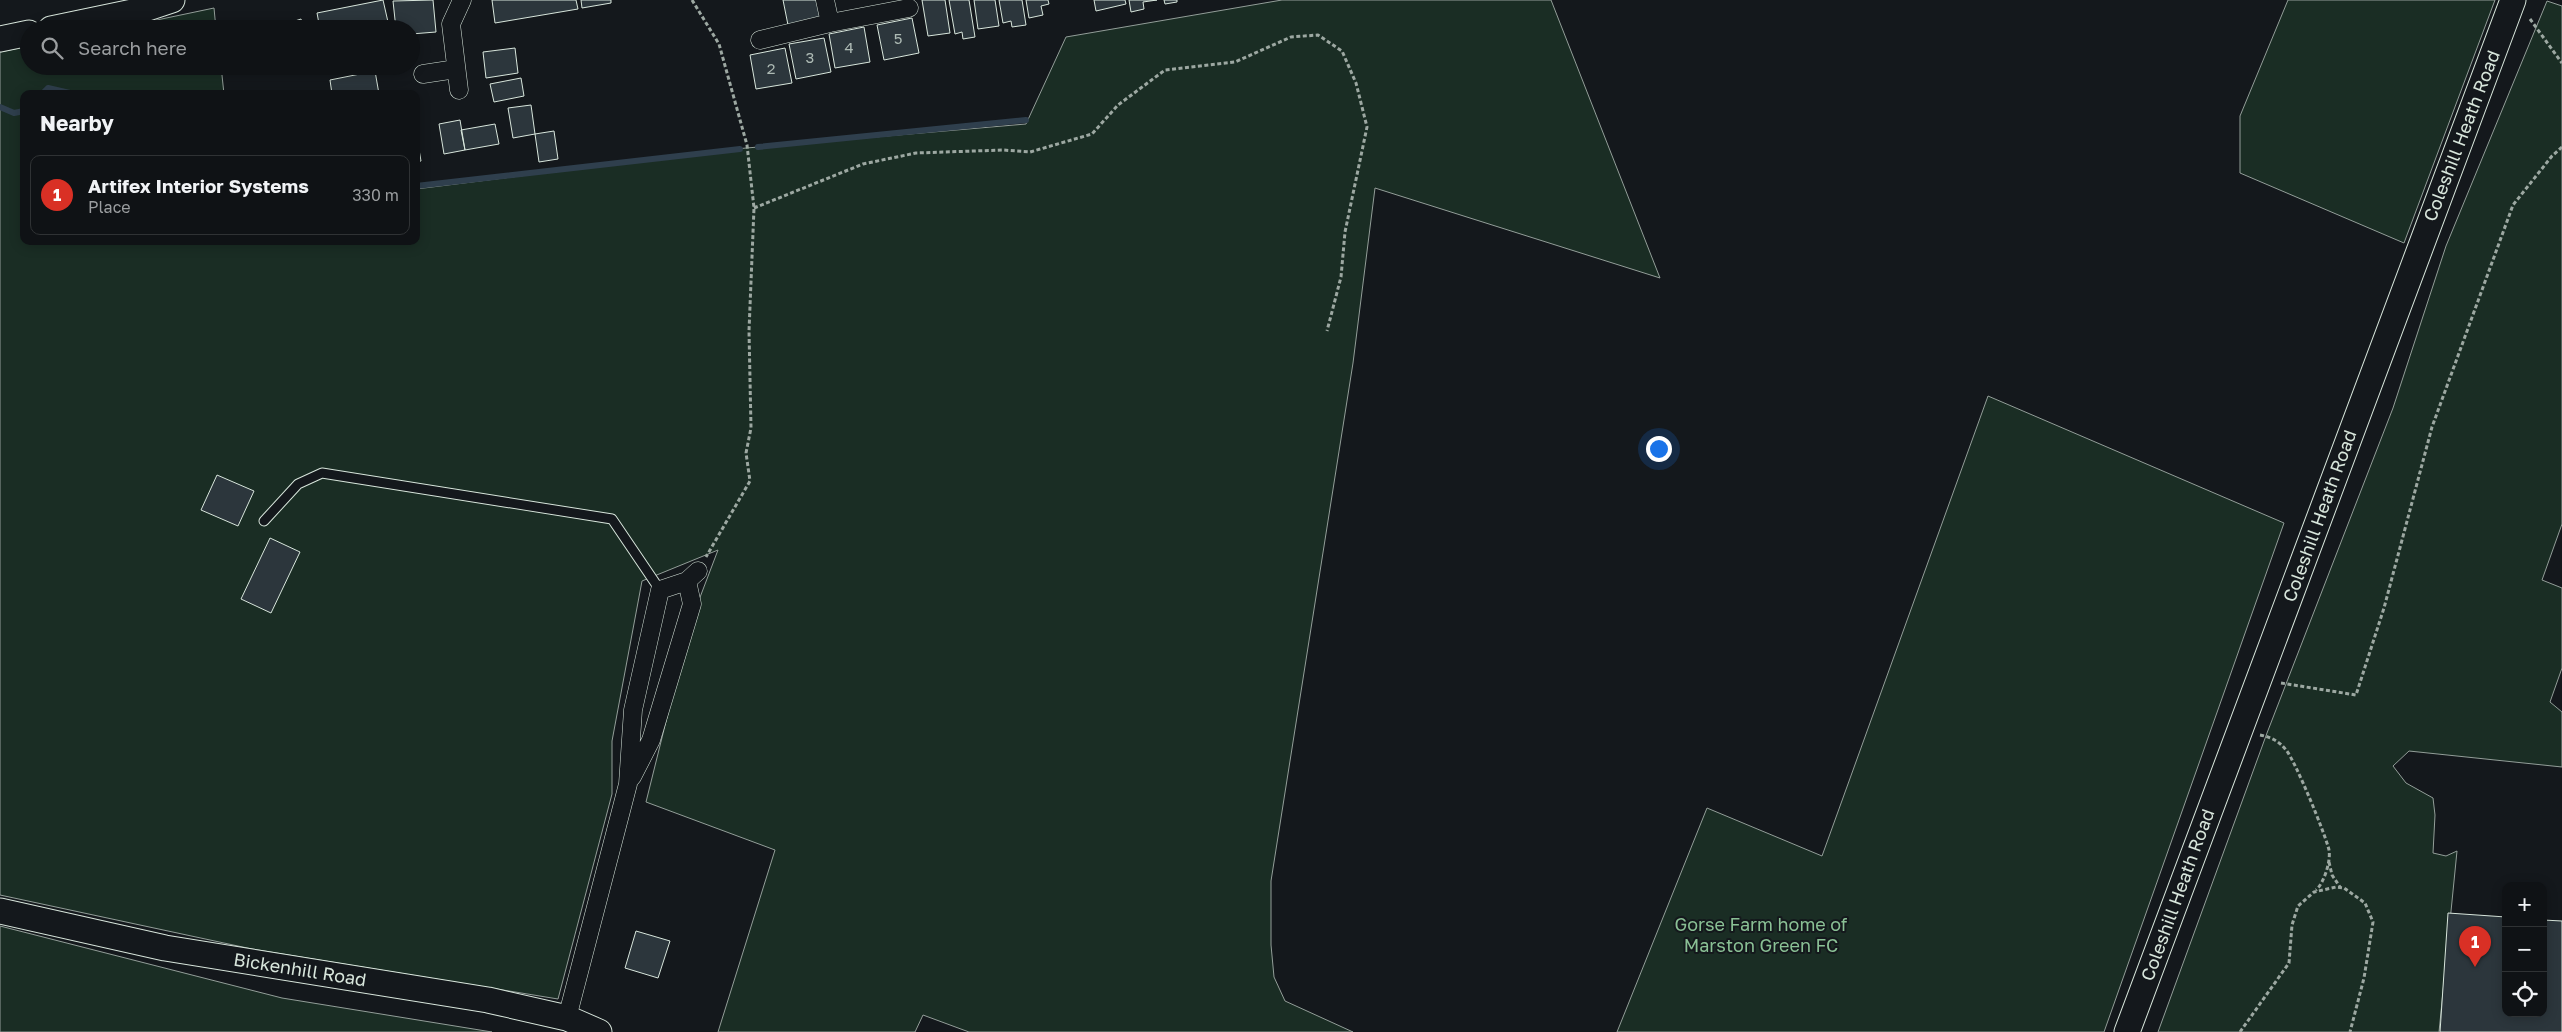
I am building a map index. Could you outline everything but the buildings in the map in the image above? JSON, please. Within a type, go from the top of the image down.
[{"type":"street","points":[[94,20],[142,10],[172,0]]},
{"type":"street","points":[[460,90],[451,24],[462,0]]},
{"type":"street","points":[[825,0],[830,23]]},
{"type":"street","name":"Coleshill Heath Road","points":[[2127,1032],[2239,732],[2519,7]]},
{"type":"street","points":[[760,40],[830,23],[908,8]]},
{"type":"street","points":[[0,40],[20,36]]},
{"type":"street","points":[[423,74],[456,69]]},
{"type":"street","points":[[566,1018],[628,784],[633,710],[660,590],[693,576],[692,604],[651,740],[628,784]]},
{"type":"street","name":"Bickenhill Road","points":[[0,911],[165,948],[488,1000],[566,1018],[599,1032]]},
{"type":"lane","points":[[264,521],[298,484],[322,473],[612,519],[660,590]]},
{"type":"path","points":[[692,0],[719,44],[747,145],[754,208],[749,331],[751,428],[746,453],[750,481],[722,533],[693,576]]},
{"type":"path","points":[[2519,7],[2562,63]]},
{"type":"path","points":[[754,208],[863,164],[916,153],[1003,150],[1030,152],[1092,134],[1118,105],[1165,70],[1235,62],[1292,37],[1318,35],[1342,51],[1356,83],[1367,127],[1345,232],[1341,277],[1327,331]]},
{"type":"path","points":[[2259,680],[2356,695],[2384,608],[2432,427],[2513,205],[2552,156],[2562,147]]},
{"type":"path","points":[[2239,732],[2271,737],[2287,750],[2327,845],[2332,875],[2340,888],[2366,903],[2373,922],[2364,978],[2350,1032]]},
{"type":"path","points":[[2240,1032],[2270,986],[2284,971],[2288,963],[2294,914],[2298,906],[2322,882],[2328,860]]},
{"type":"path","points":[[2314,892],[2340,888]]},
{"type":"green space","points":[[1282,0],[1551,0],[1660,278],[1375,188],[1353,363],[1271,881],[1271,945],[1274,977],[1285,1001],[1353,1032],[969,1032],[923,1015],[915,1032],[718,1032],[775,850],[646,802],[691,621],[718,550],[642,581],[612,741],[612,794],[558,999],[252,949],[0,895],[0,52],[20,48],[20,75],[222,75],[224,90],[20,90],[20,245],[420,245],[420,188],[735,149],[1026,124],[1066,37]]},
{"type":"green space","points":[[2288,0],[2495,0],[2404,243],[2240,173],[2240,116]]},
{"type":"green space","points":[[2547,1],[2562,6],[2562,524],[2542,580],[2562,588],[2562,668],[2550,702],[2562,712],[2562,767],[2409,751],[2393,766],[2406,783],[2433,798],[2435,815],[2433,853],[2446,856],[2457,851],[2439,1032],[2158,1032],[2267,733],[2393,408],[2446,246]]},
{"type":"green space","points":[[214,8],[215,20],[157,20]]},
{"type":"green space","name":"Gorse Farm home of Marston Green FC","points":[[1988,396],[2284,523],[2104,1032],[1617,1032],[1707,808],[1822,856]]},
{"type":"green space","points":[[0,926],[282,998],[492,1032],[0,1032]]},
{"type":"waterway","points":[[46,90],[48,88],[57,90]]},
{"type":"waterway","points":[[0,107],[14,113],[20,112]]},
{"type":"waterway","points":[[758,147],[1026,120]]},
{"type":"waterway","points":[[420,186],[740,149]]},
{"type":"place","name":"Artifex Interior Systems","points":[[2475,967]]}]
